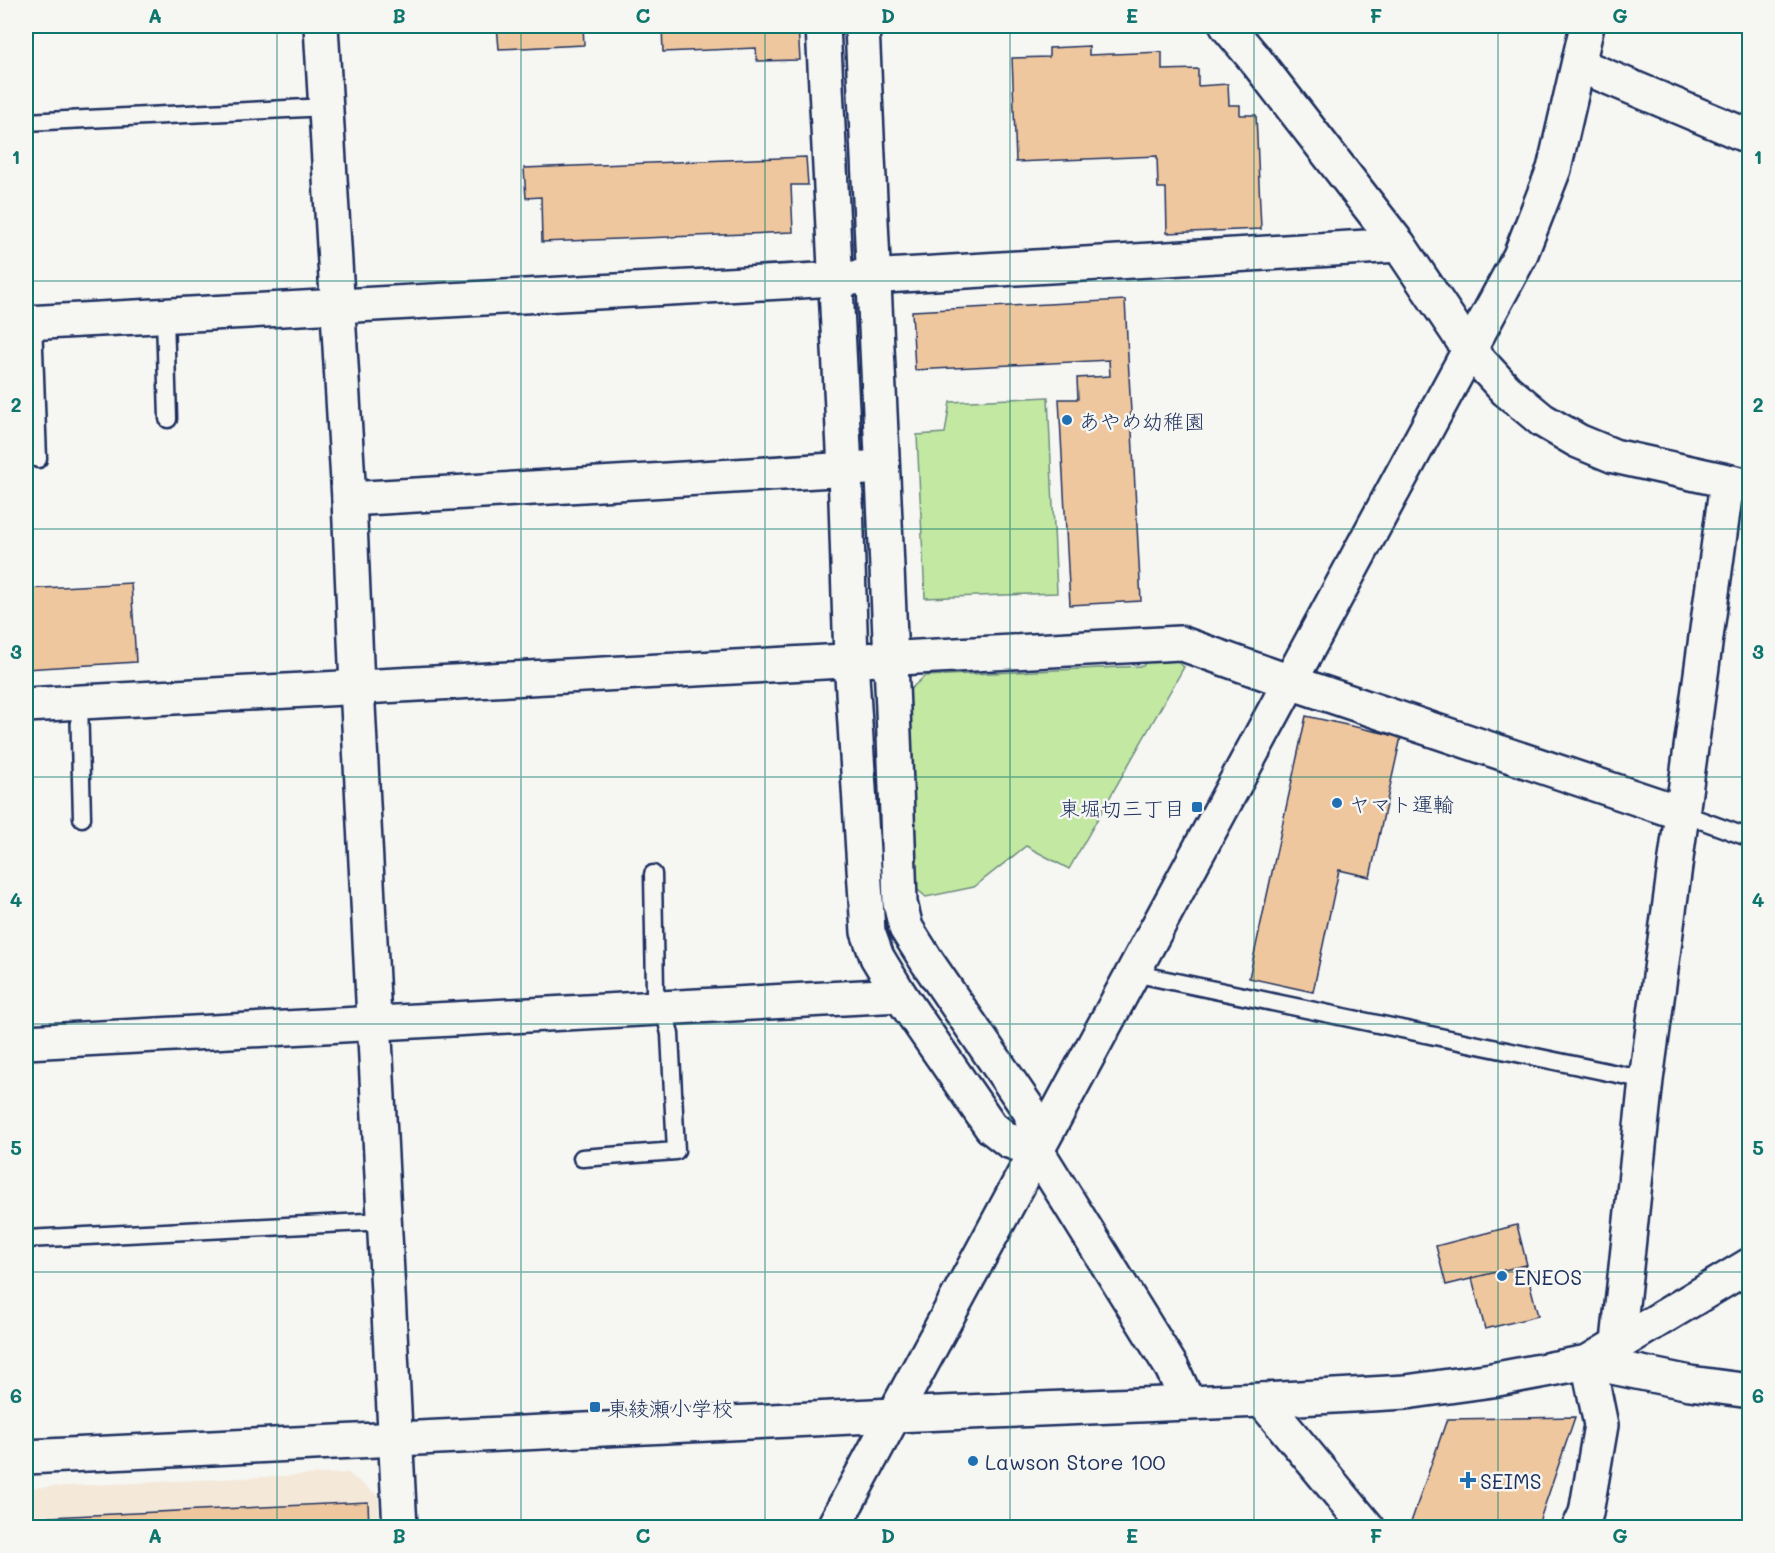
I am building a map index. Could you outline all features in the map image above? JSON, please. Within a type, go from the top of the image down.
[{"type":"street","points":[[321,26],[350,499],[357,686],[400,1527]]},
{"type":"street","points":[[823,26],[845,469],[851,660],[868,932],[877,957],[900,995],[991,1127],[1009,1142],[1037,1151]]},
{"type":"street","points":[[862,26],[892,658],[900,903],[906,928],[1031,1113],[1037,1151],[1172,1368],[1188,1403]]},
{"type":"street","points":[[1227,26],[1399,245],[1470,351],[1506,390],[1542,420],[1578,441],[1614,456],[1744,485],[1681,813],[1646,1080],[1618,1342]]},
{"type":"street","points":[[1254,58],[1260,26]]},
{"type":"street","points":[[833,1527],[1520,255],[1554,169],[1587,26]]},
{"type":"street","points":[[1579,65],[1749,137]]},
{"type":"street","points":[[29,323],[873,277],[1399,245]]},
{"type":"street","points":[[350,499],[882,466]]},
{"type":"street","points":[[26,705],[1180,643],[1681,813]]},
{"type":"street","points":[[26,1042],[900,995]]},
{"type":"street","points":[[1588,1362],[1749,1265]]},
{"type":"street","points":[[1579,1527],[1586,1514],[1601,1425],[1588,1362]]},
{"type":"street","points":[[26,1457],[1406,1392],[1492,1380],[1588,1362],[1690,1383],[1749,1391]]},
{"type":"street","points":[[1262,1400],[1368,1527]]},
{"type":"lane","points":[[26,122],[326,107]]},
{"type":"lane","points":[[165,316],[168,419]]},
{"type":"lane","points":[[29,323],[38,459]]},
{"type":"lane","points":[[79,701],[82,818]]},
{"type":"lane","points":[[1681,813],[1749,838]]},
{"type":"lane","points":[[582,1158],[676,1151],[670,1034],[664,1009],[655,991],[653,874]]},
{"type":"lane","points":[[1133,974],[1646,1080]]},
{"type":"lane","points":[[26,1239],[385,1221]]},
{"type":"shaded area","points":[[348,1473],[378,1496],[380,1527],[26,1527],[26,1488]]},
{"type":"green space","points":[[1048,397],[1057,593],[925,598],[917,435],[945,433],[950,402]]},
{"type":"green space","points":[[1173,659],[1184,667],[1069,869],[1026,846],[974,887],[926,897],[912,885],[906,693],[925,676],[1143,666],[1147,660]]},
{"type":"building","points":[[497,26],[583,26],[584,45],[499,49]]},
{"type":"building","points":[[662,26],[798,26],[800,60],[757,61],[756,48],[663,52]]},
{"type":"building","points":[[1089,46],[1089,55],[1162,52],[1162,70],[1198,69],[1198,86],[1228,84],[1229,105],[1240,105],[1240,115],[1256,115],[1261,229],[1167,233],[1166,188],[1158,188],[1157,156],[1016,162],[1012,58],[1049,57],[1049,48]]},
{"type":"building","points":[[806,157],[808,185],[791,185],[793,232],[542,242],[541,197],[526,198],[524,168]]},
{"type":"building","points":[[1125,300],[1141,601],[1070,605],[1059,399],[1078,399],[1077,378],[1110,376],[1109,360],[915,370],[912,311]]},
{"type":"building","points":[[131,583],[136,662],[26,669],[26,589]]},
{"type":"building","name":"ヤマト運輸","points":[[1306,716],[1401,737],[1370,877],[1339,870],[1313,992],[1249,978]]},
{"type":"building","points":[[1517,1225],[1527,1265],[1446,1285],[1436,1246]]},
{"type":"building","points":[[1525,1265],[1538,1316],[1485,1329],[1472,1278]]},
{"type":"building","points":[[1575,1417],[1537,1528],[1409,1528],[1447,1419]]},
{"type":"building","points":[[368,1502],[369,1528],[29,1528],[29,1518]]},
{"type":"place","name":"あやめ幼稚園","points":[[1067,420]]},
{"type":"place","name":"ヤマト運輸","points":[[1337,803]]},
{"type":"place","name":"東堀切三丁目","points":[[1197,807]]},
{"type":"place","name":"ENEOS","points":[[1502,1276]]},
{"type":"place","name":"東綾瀬小学校","points":[[595,1407]]},
{"type":"place","name":"Lawson Store 100","points":[[973,1461]]},
{"type":"place","name":"SEIMS","points":[[1468,1480]]}]
